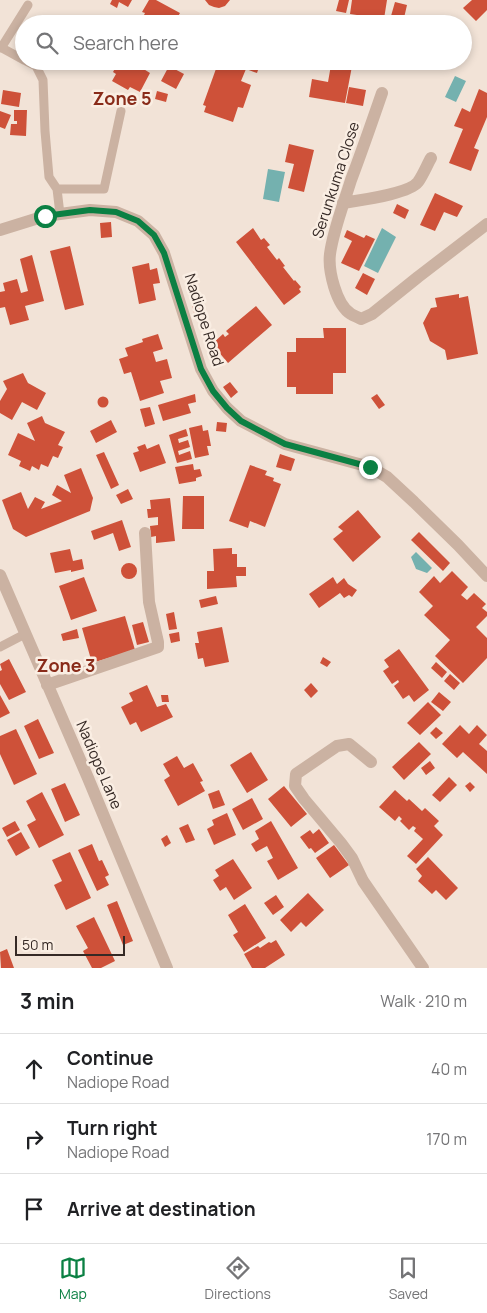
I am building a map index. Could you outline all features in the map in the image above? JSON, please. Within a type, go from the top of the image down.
[{"type":"street","name":"Serunkuma Close","points":[[382,93],[344,203],[330,254],[330,269],[344,308],[350,314],[361,319],[372,314],[487,224]]},
{"type":"street","points":[[344,203],[408,189],[417,183],[431,158]]},
{"type":"street","name":"Nadiope Road","points":[[0,230],[45,216],[90,210],[116,212],[138,221],[154,235],[164,253],[201,369],[213,391],[227,408],[241,421],[285,444],[370,467],[386,477],[458,545],[487,576]]},
{"type":"street","points":[[47,685],[158,648],[149,602],[144,533]]},
{"type":"street","name":"Nadiope Lane","points":[[0,575],[166,968]]},
{"type":"street","points":[[371,762],[349,744],[337,746],[296,774],[295,786],[352,858],[363,881],[423,968]]},
{"type":"lane","points":[[22,15],[28,5]]},
{"type":"lane","points":[[15,26],[1,48],[15,55]]},
{"type":"lane","points":[[38,70],[44,80],[45,132],[49,177],[57,189],[60,214]]},
{"type":"lane","points":[[57,189],[104,190],[121,111]]},
{"type":"lane","points":[[0,647],[26,634]]},
{"type":"water","points":[[455,76],[466,81],[456,102],[445,97]]},
{"type":"water","points":[[268,169],[285,172],[279,202],[263,199]]},
{"type":"water","points":[[382,228],[396,237],[378,273],[364,266]]},
{"type":"water","points":[[416,552],[432,568],[427,573],[416,569],[411,557]]},
{"type":"building","points":[[112,0],[132,0],[128,7],[119,2],[117,8],[110,4]]},
{"type":"building","points":[[149,0],[156,0],[180,13],[179,15],[144,15],[145,13],[142,12]]},
{"type":"building","points":[[205,0],[230,0],[225,6],[219,8],[209,5]]},
{"type":"building","points":[[339,0],[349,0],[346,13],[336,11]]},
{"type":"building","points":[[352,0],[387,0],[385,15],[350,14]]},
{"type":"building","points":[[472,0],[487,0],[487,10],[476,21],[463,8]]},
{"type":"building","points":[[395,2],[407,5],[405,15],[391,15]]},
{"type":"building","points":[[114,70],[145,70],[150,73],[140,92],[130,87],[128,90],[112,81],[116,74],[113,72]]},
{"type":"building","points":[[167,70],[176,70],[184,74],[176,89],[161,81]]},
{"type":"building","points":[[216,70],[246,70],[241,81],[251,85],[243,108],[238,107],[233,122],[204,112],[206,106],[203,105]]},
{"type":"building","points":[[330,70],[351,70],[345,103],[309,97],[312,79],[328,82]]},
{"type":"building","points":[[349,87],[366,90],[363,106],[346,103]]},
{"type":"building","points":[[479,89],[487,93],[487,117],[474,148],[479,150],[471,171],[449,163],[463,129],[454,126],[462,108],[470,112]]},
{"type":"building","points":[[3,90],[21,93],[19,107],[1,104]]},
{"type":"building","points":[[157,91],[168,94],[166,102],[155,99]]},
{"type":"building","points":[[14,110],[27,110],[26,136],[10,135],[11,124],[17,124],[17,121],[14,121]]},
{"type":"building","points":[[0,111],[11,115],[5,129],[0,127]]},
{"type":"building","points":[[289,144],[314,150],[304,192],[288,188],[294,164],[285,162]]},
{"type":"building","points":[[435,193],[463,206],[457,217],[444,212],[435,231],[420,225]]},
{"type":"building","points":[[397,204],[409,210],[405,219],[393,213]]},
{"type":"building","points":[[111,222],[112,237],[101,238],[100,223]]},
{"type":"building","points":[[253,228],[261,240],[264,238],[270,245],[267,247],[277,260],[279,258],[285,266],[283,267],[301,287],[299,289],[301,292],[284,305],[236,242]]},
{"type":"building","points":[[347,230],[364,238],[366,235],[375,239],[359,271],[341,263],[352,241],[344,237]]},
{"type":"building","points":[[70,246],[84,305],[65,310],[50,251]]},
{"type":"building","points":[[32,255],[44,301],[25,306],[29,320],[10,325],[5,307],[0,308],[0,292],[5,291],[3,283],[17,279],[21,293],[28,291],[20,259]]},
{"type":"building","points":[[149,263],[150,270],[157,268],[160,283],[153,284],[156,300],[139,304],[132,267]]},
{"type":"building","points":[[363,273],[375,279],[367,295],[355,288]]},
{"type":"building","points":[[459,294],[459,298],[468,296],[478,354],[447,360],[445,350],[430,341],[423,323],[431,308],[437,307],[435,298]]},
{"type":"building","points":[[201,299],[204,311],[194,313],[191,301]]},
{"type":"building","points":[[256,306],[272,325],[228,363],[212,344],[223,334],[225,337],[229,334],[226,331]]},
{"type":"building","points":[[323,328],[346,328],[346,373],[333,373],[333,394],[296,394],[296,387],[287,387],[287,352],[296,352],[296,338],[324,338]]},
{"type":"building","points":[[158,334],[163,349],[153,352],[156,362],[167,359],[172,378],[160,381],[164,393],[140,401],[131,372],[124,374],[119,359],[128,356],[125,348],[143,342],[142,339]]},
{"type":"building","points":[[23,373],[28,383],[46,393],[37,410],[22,402],[12,420],[0,413],[0,401],[7,389],[3,381]]},
{"type":"building","points":[[230,382],[238,392],[231,398],[223,387]]},
{"type":"building","points":[[195,394],[196,402],[188,404],[191,413],[163,421],[158,405]]},
{"type":"building","points":[[377,394],[385,405],[379,409],[371,398]]},
{"type":"building","points":[[103,396],[109,402],[103,408],[97,402]]},
{"type":"building","points":[[150,407],[155,424],[145,427],[140,409]]},
{"type":"building","points":[[42,416],[45,423],[65,432],[58,445],[63,447],[58,458],[53,456],[48,467],[41,464],[39,470],[32,466],[30,471],[19,466],[21,461],[8,455],[18,433],[35,441],[27,423]]},
{"type":"building","points":[[111,420],[117,432],[96,443],[90,431]]},
{"type":"building","points":[[217,422],[227,423],[226,432],[216,431]]},
{"type":"building","points":[[202,425],[203,431],[208,430],[211,446],[207,446],[209,455],[195,458],[189,428]]},
{"type":"building","points":[[186,429],[188,436],[178,439],[179,443],[188,440],[190,447],[178,451],[179,455],[190,451],[192,459],[177,463],[169,435]]},
{"type":"building","points":[[145,444],[147,449],[159,444],[166,463],[140,472],[133,453],[139,451],[137,447]]},
{"type":"building","points":[[104,452],[119,485],[111,489],[96,455]]},
{"type":"building","points":[[280,454],[295,459],[291,471],[276,467]]},
{"type":"building","points":[[193,464],[194,470],[200,469],[202,476],[196,478],[196,481],[179,484],[175,467]]},
{"type":"building","points":[[250,465],[267,471],[265,475],[274,478],[273,481],[281,484],[265,527],[250,521],[248,528],[229,521]]},
{"type":"building","points":[[81,468],[93,498],[90,511],[26,537],[13,529],[2,500],[21,492],[28,509],[35,497],[45,502],[41,509],[62,501],[52,495],[57,485],[71,493],[64,475]]},
{"type":"building","points":[[128,489],[133,499],[121,504],[116,495]]},
{"type":"building","points":[[183,496],[204,496],[204,529],[182,529]]},
{"type":"building","points":[[170,498],[175,541],[156,543],[156,536],[151,537],[150,526],[158,525],[158,517],[148,518],[147,509],[151,509],[150,500]]},
{"type":"building","points":[[358,510],[381,537],[353,562],[333,539],[343,531],[338,527]]},
{"type":"building","points":[[122,520],[131,547],[119,551],[113,533],[94,540],[91,531]]},
{"type":"building","points":[[419,532],[450,563],[443,571],[411,540]]},
{"type":"building","points":[[232,548],[232,554],[237,554],[237,567],[246,567],[246,576],[236,576],[237,587],[207,589],[207,571],[214,571],[213,549]]},
{"type":"building","points":[[70,549],[73,561],[82,559],[84,569],[55,573],[50,553]]},
{"type":"building","points":[[126,563],[132,563],[137,568],[135,577],[126,579],[121,574],[121,568]]},
{"type":"building","points":[[452,571],[468,587],[461,595],[467,600],[474,593],[486,604],[482,608],[487,612],[487,616],[476,627],[487,638],[487,658],[463,683],[435,656],[450,640],[424,615],[433,606],[419,592],[434,576],[440,583]]},
{"type":"building","points":[[84,577],[97,611],[71,620],[59,586]]},
{"type":"building","points":[[333,577],[337,584],[344,578],[348,584],[357,590],[352,597],[349,595],[344,598],[340,593],[319,608],[309,594]]},
{"type":"building","points":[[216,596],[218,604],[201,608],[199,600]]},
{"type":"building","points":[[174,612],[177,629],[169,630],[166,614]]},
{"type":"building","points":[[125,616],[135,650],[92,663],[82,628]]},
{"type":"building","points":[[143,622],[149,642],[137,645],[132,625]]},
{"type":"building","points":[[222,627],[229,662],[205,667],[203,658],[198,659],[195,643],[199,643],[197,632]]},
{"type":"building","points":[[77,629],[79,638],[63,641],[61,634]]},
{"type":"building","points":[[179,632],[180,641],[171,643],[169,634]]},
{"type":"building","points":[[399,649],[429,690],[414,702],[409,695],[403,699],[394,686],[399,682],[398,680],[392,684],[383,671],[389,667],[384,660]]},
{"type":"building","points":[[323,657],[331,662],[327,667],[320,663]]},
{"type":"building","points":[[9,659],[26,692],[9,700],[0,684],[0,671],[2,670],[0,664]]},
{"type":"building","points":[[436,662],[447,672],[442,678],[431,668]]},
{"type":"building","points":[[450,674],[460,683],[454,690],[444,681]]},
{"type":"building","points":[[311,683],[318,691],[311,698],[304,690]]},
{"type":"building","points":[[147,685],[157,707],[166,704],[173,717],[141,732],[136,722],[130,725],[121,707],[133,701],[129,693]]},
{"type":"building","points":[[439,692],[451,702],[443,711],[431,702]]},
{"type":"building","points":[[0,695],[10,713],[0,718]]},
{"type":"building","points":[[161,695],[168,695],[169,702],[162,702]]},
{"type":"building","points":[[428,702],[441,715],[420,735],[407,723]]},
{"type":"building","points":[[38,719],[54,753],[39,759],[24,726]]},
{"type":"building","points":[[460,725],[469,734],[477,725],[487,735],[479,744],[487,751],[487,774],[463,752],[457,758],[442,744]]},
{"type":"building","points":[[436,727],[443,733],[436,739],[430,733]]},
{"type":"building","points":[[16,729],[37,774],[14,785],[0,754],[0,736]]},
{"type":"building","points":[[419,742],[431,754],[404,780],[392,767]]},
{"type":"building","points":[[251,752],[268,780],[247,793],[230,765]]},
{"type":"building","points":[[177,756],[184,768],[193,763],[203,781],[200,782],[205,791],[178,806],[164,780],[170,776],[163,764]]},
{"type":"building","points":[[430,761],[435,768],[426,775],[421,768]]},
{"type":"building","points":[[449,777],[457,785],[440,802],[432,795]]},
{"type":"building","points":[[470,782],[475,787],[470,792],[465,786]]},
{"type":"building","points":[[65,783],[80,815],[65,822],[51,789]]},
{"type":"building","points":[[284,786],[307,814],[291,827],[268,799]]},
{"type":"building","points":[[219,790],[225,805],[213,809],[208,794]]},
{"type":"building","points":[[395,790],[422,811],[425,808],[439,821],[434,826],[443,835],[416,864],[407,856],[423,839],[414,831],[416,828],[413,826],[409,830],[400,821],[402,819],[399,816],[395,821],[379,807]]},
{"type":"building","points":[[42,792],[64,835],[39,848],[27,825],[36,820],[26,801]]},
{"type":"building","points":[[252,798],[263,819],[243,830],[232,809]]},
{"type":"building","points":[[227,813],[236,835],[214,845],[207,829],[214,825],[212,820]]},
{"type":"building","points":[[15,821],[20,830],[7,837],[2,828]]},
{"type":"building","points":[[271,821],[298,868],[278,880],[267,861],[273,858],[267,846],[256,852],[251,844],[259,839],[255,831]]},
{"type":"building","points":[[188,824],[195,840],[186,843],[179,828]]},
{"type":"building","points":[[319,829],[329,843],[315,853],[311,848],[309,849],[300,837],[310,830],[313,834]]},
{"type":"building","points":[[21,832],[30,848],[16,856],[7,840]]},
{"type":"building","points":[[167,835],[171,843],[165,847],[161,839]]},
{"type":"building","points":[[92,844],[99,861],[102,860],[109,875],[105,877],[109,885],[97,891],[78,850]]},
{"type":"building","points":[[334,845],[349,865],[330,878],[316,858]]},
{"type":"building","points":[[70,852],[91,898],[66,910],[54,885],[62,881],[52,860]]},
{"type":"building","points":[[428,857],[458,888],[446,900],[436,890],[432,894],[418,881],[422,876],[416,869]]},
{"type":"building","points":[[233,859],[252,888],[234,900],[226,887],[220,891],[213,880],[219,876],[215,870]]},
{"type":"building","points":[[308,893],[324,910],[306,927],[301,922],[291,932],[280,920]]},
{"type":"building","points":[[276,895],[284,907],[273,915],[264,903]]},
{"type":"building","points":[[117,901],[133,941],[123,945],[107,905]]},
{"type":"building","points":[[245,904],[266,938],[244,952],[233,935],[238,932],[228,915]]},
{"type":"building","points":[[94,917],[115,961],[101,968],[92,968],[83,951],[88,948],[76,926]]},
{"type":"building","points":[[276,940],[285,955],[265,968],[252,968],[244,954],[258,946],[260,948]]},
{"type":"building","points":[[7,949],[14,968],[1,968],[0,952]]},
{"type":"district","name":"Zone 5","points":[[122,99]]},
{"type":"district","name":"Zone 3","points":[[66,666]]},
{"type":"route","points":[[45,216],[90,210],[116,212],[138,221],[154,235],[164,253],[201,369],[213,391],[227,408],[241,421],[285,444],[370,467]]}]
